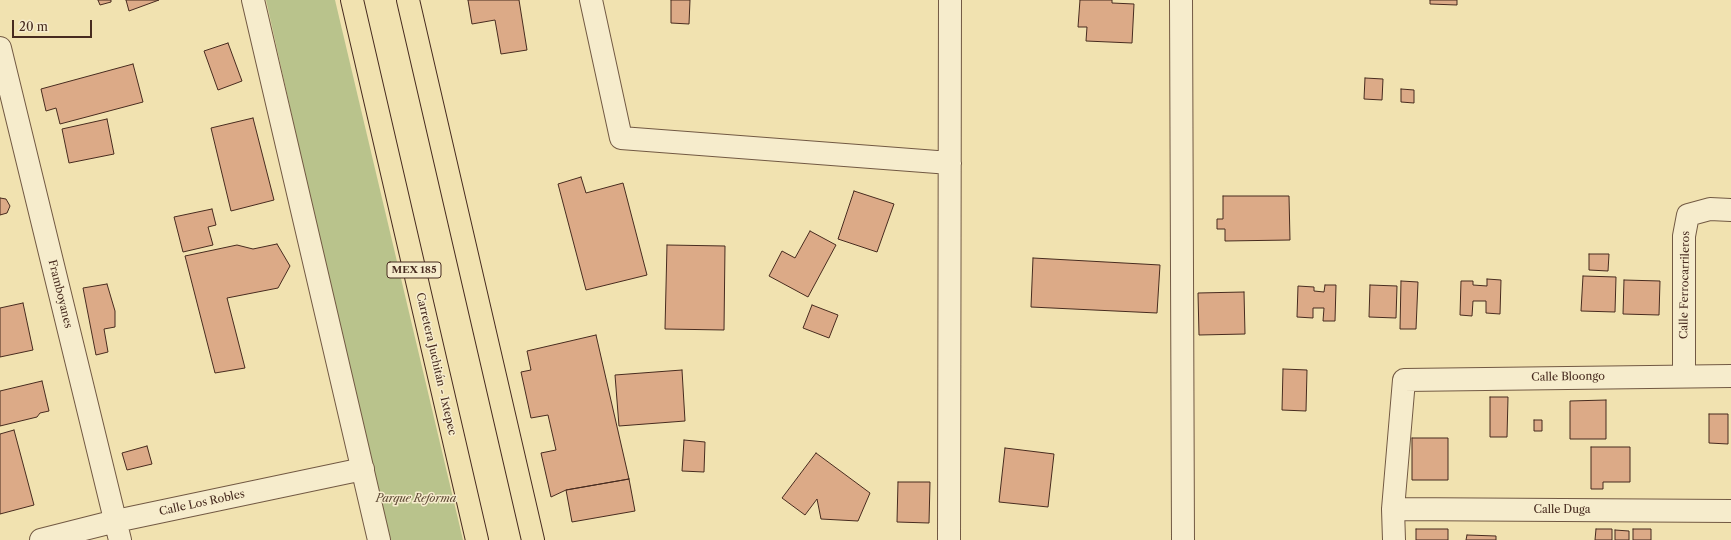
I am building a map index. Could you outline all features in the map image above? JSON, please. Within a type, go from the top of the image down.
[{"type":"main road","name":"Carretera Juchitán - Ixtepec","points":[[352,0],[477,540]]},
{"type":"main road","points":[[408,0],[533,540]]},
{"type":"street","points":[[253,0],[379,540]]},
{"type":"street","points":[[591,0],[621,138],[950,163]]},
{"type":"street","points":[[949,540],[950,0]]},
{"type":"street","points":[[1181,0],[1183,540]]},
{"type":"street","name":"Framboyanes","points":[[0,48],[118,531]]},
{"type":"street","name":"Calle Ferrocarrileros","points":[[1684,375],[1684,236],[1688,216],[1710,209],[1731,210]]},
{"type":"street","name":"Calle Bloongo","points":[[1393,509],[1404,380],[1684,375],[1731,376]]},
{"type":"street","name":"Calle Los Robles","points":[[40,540],[118,531],[363,469]]},
{"type":"street","points":[[1393,509],[1394,540]]},
{"type":"street","name":"Calle Duga","points":[[1393,509],[1731,511]]},
{"type":"green space","name":"Parque Reforma","points":[[266,0],[335,0],[463,540],[387,540]]},
{"type":"building","points":[[98,0],[111,0],[111,2],[100,5]]},
{"type":"building","points":[[126,0],[159,0],[129,11]]},
{"type":"building","points":[[468,0],[519,0],[527,50],[501,54],[495,20],[472,24]]},
{"type":"building","points":[[671,0],[690,0],[689,24],[671,23]]},
{"type":"building","points":[[1080,0],[1112,0],[1112,3],[1134,4],[1132,43],[1086,41],[1087,27],[1078,27]]},
{"type":"building","points":[[1430,0],[1457,0],[1457,5],[1430,4]]},
{"type":"building","points":[[228,43],[242,81],[218,90],[204,51]]},
{"type":"building","points":[[133,64],[143,102],[60,124],[56,108],[46,111],[41,89]]},
{"type":"building","points":[[1365,78],[1383,79],[1382,100],[1364,99]]},
{"type":"building","points":[[1401,89],[1414,90],[1414,103],[1401,102]]},
{"type":"building","points":[[253,118],[274,200],[231,211],[211,128]]},
{"type":"building","points":[[107,119],[114,154],[69,163],[62,129]]},
{"type":"building","points":[[581,177],[586,193],[623,183],[647,275],[586,290],[558,184]]},
{"type":"building","points":[[854,191],[894,204],[877,252],[838,239]]},
{"type":"building","points":[[1223,196],[1289,196],[1290,240],[1225,241],[1225,229],[1217,229],[1217,219],[1223,219]]},
{"type":"building","points":[[0,198],[6,199],[10,206],[7,213],[0,215]]},
{"type":"building","points":[[212,209],[216,225],[208,227],[213,245],[183,252],[174,217]]},
{"type":"building","points":[[810,231],[836,245],[808,297],[769,276],[782,251],[795,258]]},
{"type":"building","points":[[277,244],[290,266],[278,288],[227,298],[245,368],[215,373],[185,256],[237,245],[253,249]]},
{"type":"building","points":[[667,245],[725,246],[724,330],[665,329]]},
{"type":"building","points":[[1589,254],[1609,254],[1608,271],[1589,270]]},
{"type":"building","points":[[1033,258],[1160,265],[1157,313],[1031,307]]},
{"type":"building","points":[[1583,276],[1616,277],[1615,312],[1581,311]]},
{"type":"building","points":[[1487,279],[1501,280],[1500,314],[1486,313],[1486,301],[1473,301],[1472,316],[1460,315],[1461,281],[1473,281],[1473,285],[1487,286]]},
{"type":"building","points":[[1624,280],[1660,281],[1659,315],[1623,314]]},
{"type":"building","points":[[1401,281],[1418,282],[1416,329],[1400,329]]},
{"type":"building","points":[[107,284],[115,311],[115,327],[104,329],[108,352],[96,355],[83,288]]},
{"type":"building","points":[[1325,285],[1336,285],[1335,321],[1323,321],[1324,308],[1313,308],[1313,318],[1297,317],[1298,286],[1314,287],[1314,291],[1324,292]]},
{"type":"building","points":[[1370,285],[1397,286],[1396,318],[1369,317]]},
{"type":"building","points":[[1244,292],[1245,334],[1199,335],[1198,293]]},
{"type":"building","points":[[23,303],[33,350],[0,357],[0,308]]},
{"type":"building","points":[[812,305],[838,315],[829,338],[803,328]]},
{"type":"building","points":[[596,335],[629,479],[566,490],[551,497],[541,453],[556,450],[548,415],[531,418],[521,372],[531,370],[527,351]]},
{"type":"building","points":[[1283,369],[1307,370],[1306,411],[1282,410]]},
{"type":"building","points":[[682,370],[685,421],[619,426],[615,375]]},
{"type":"building","points":[[42,381],[49,411],[40,413],[37,417],[0,426],[0,391]]},
{"type":"building","points":[[1490,397],[1508,397],[1507,437],[1490,437]]},
{"type":"building","points":[[1606,400],[1606,439],[1570,439],[1570,401]]},
{"type":"building","points":[[1709,414],[1728,414],[1728,444],[1709,443]]},
{"type":"building","points":[[1534,420],[1542,420],[1542,431],[1534,431]]},
{"type":"building","points":[[14,430],[34,505],[0,514],[0,434]]},
{"type":"building","points":[[1412,438],[1448,438],[1448,480],[1412,480]]},
{"type":"building","points":[[684,440],[705,442],[704,472],[682,471]]},
{"type":"building","points":[[147,446],[152,464],[127,470],[122,453]]},
{"type":"building","points":[[1591,447],[1630,447],[1630,482],[1603,482],[1603,489],[1591,489]]},
{"type":"building","points":[[1005,448],[1054,454],[1048,507],[999,502]]},
{"type":"building","points":[[816,453],[870,493],[858,521],[821,519],[817,499],[805,515],[782,498]]},
{"type":"building","points":[[629,479],[635,511],[572,522],[566,490]]},
{"type":"building","points":[[898,482],[930,482],[929,523],[897,522]]},
{"type":"building","points":[[1416,529],[1448,529],[1448,540],[1416,540]]},
{"type":"building","points":[[1596,529],[1612,529],[1612,540],[1595,540]]},
{"type":"building","points":[[1633,529],[1651,529],[1651,540],[1633,540]]},
{"type":"building","points":[[1615,530],[1629,531],[1629,540],[1615,540]]},
{"type":"building","points":[[1467,535],[1496,536],[1496,540],[1466,540]]}]
